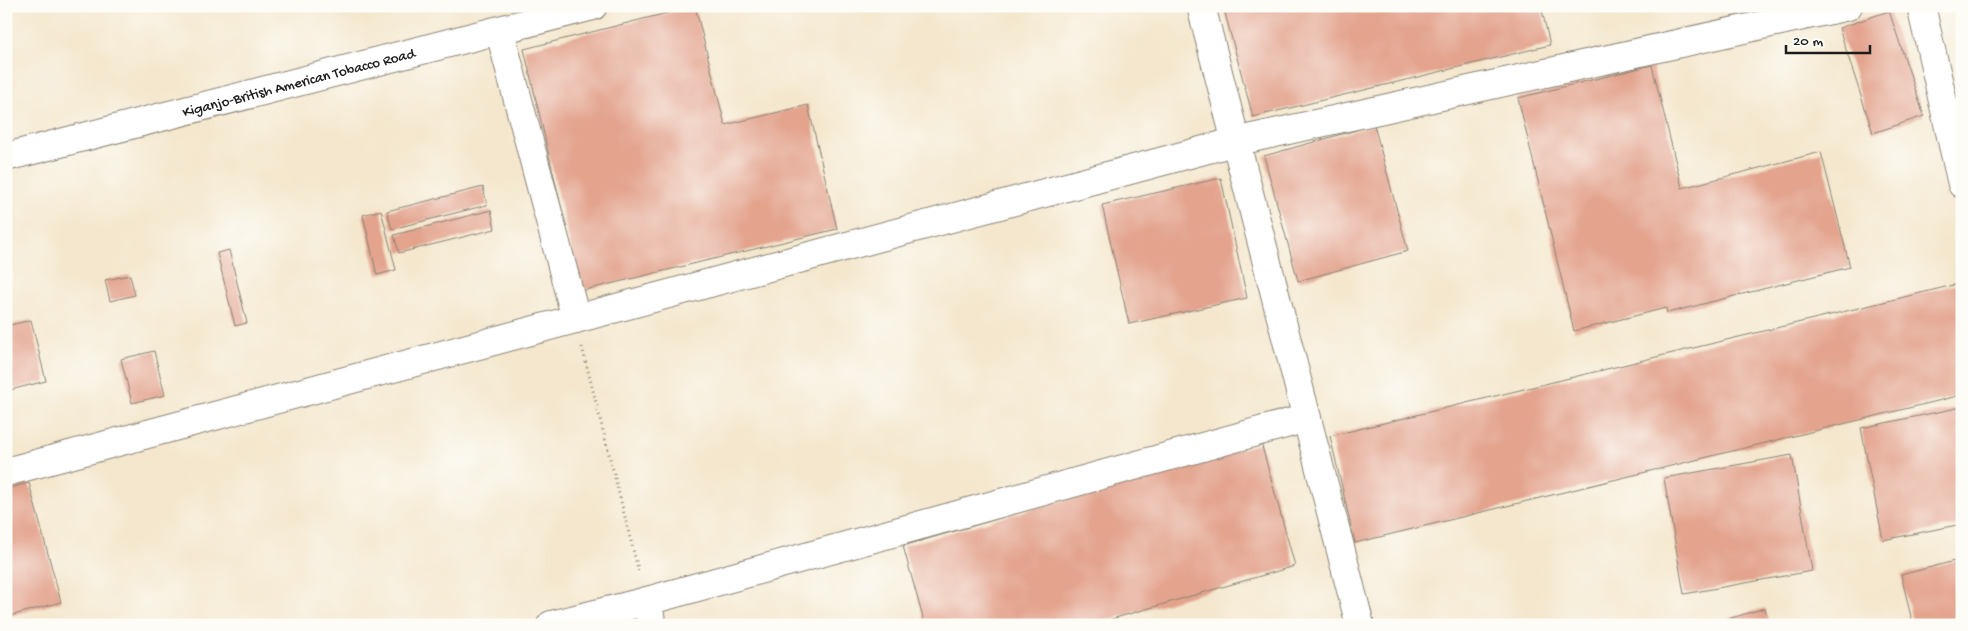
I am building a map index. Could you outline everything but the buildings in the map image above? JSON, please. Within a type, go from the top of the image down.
[{"type":"street","name":"Kiganjo-British American Tobacco Road","points":[[6,157],[500,32],[593,6]]},
{"type":"street","points":[[1201,6],[1234,142],[1360,625]]},
{"type":"street","points":[[6,472],[1234,142],[1848,6]]},
{"type":"street","points":[[1921,6],[1962,184]]},
{"type":"street","points":[[500,32],[576,320]]},
{"type":"street","points":[[551,625],[649,613],[1307,418]]},
{"type":"path","points":[[576,320],[649,613]]}]
